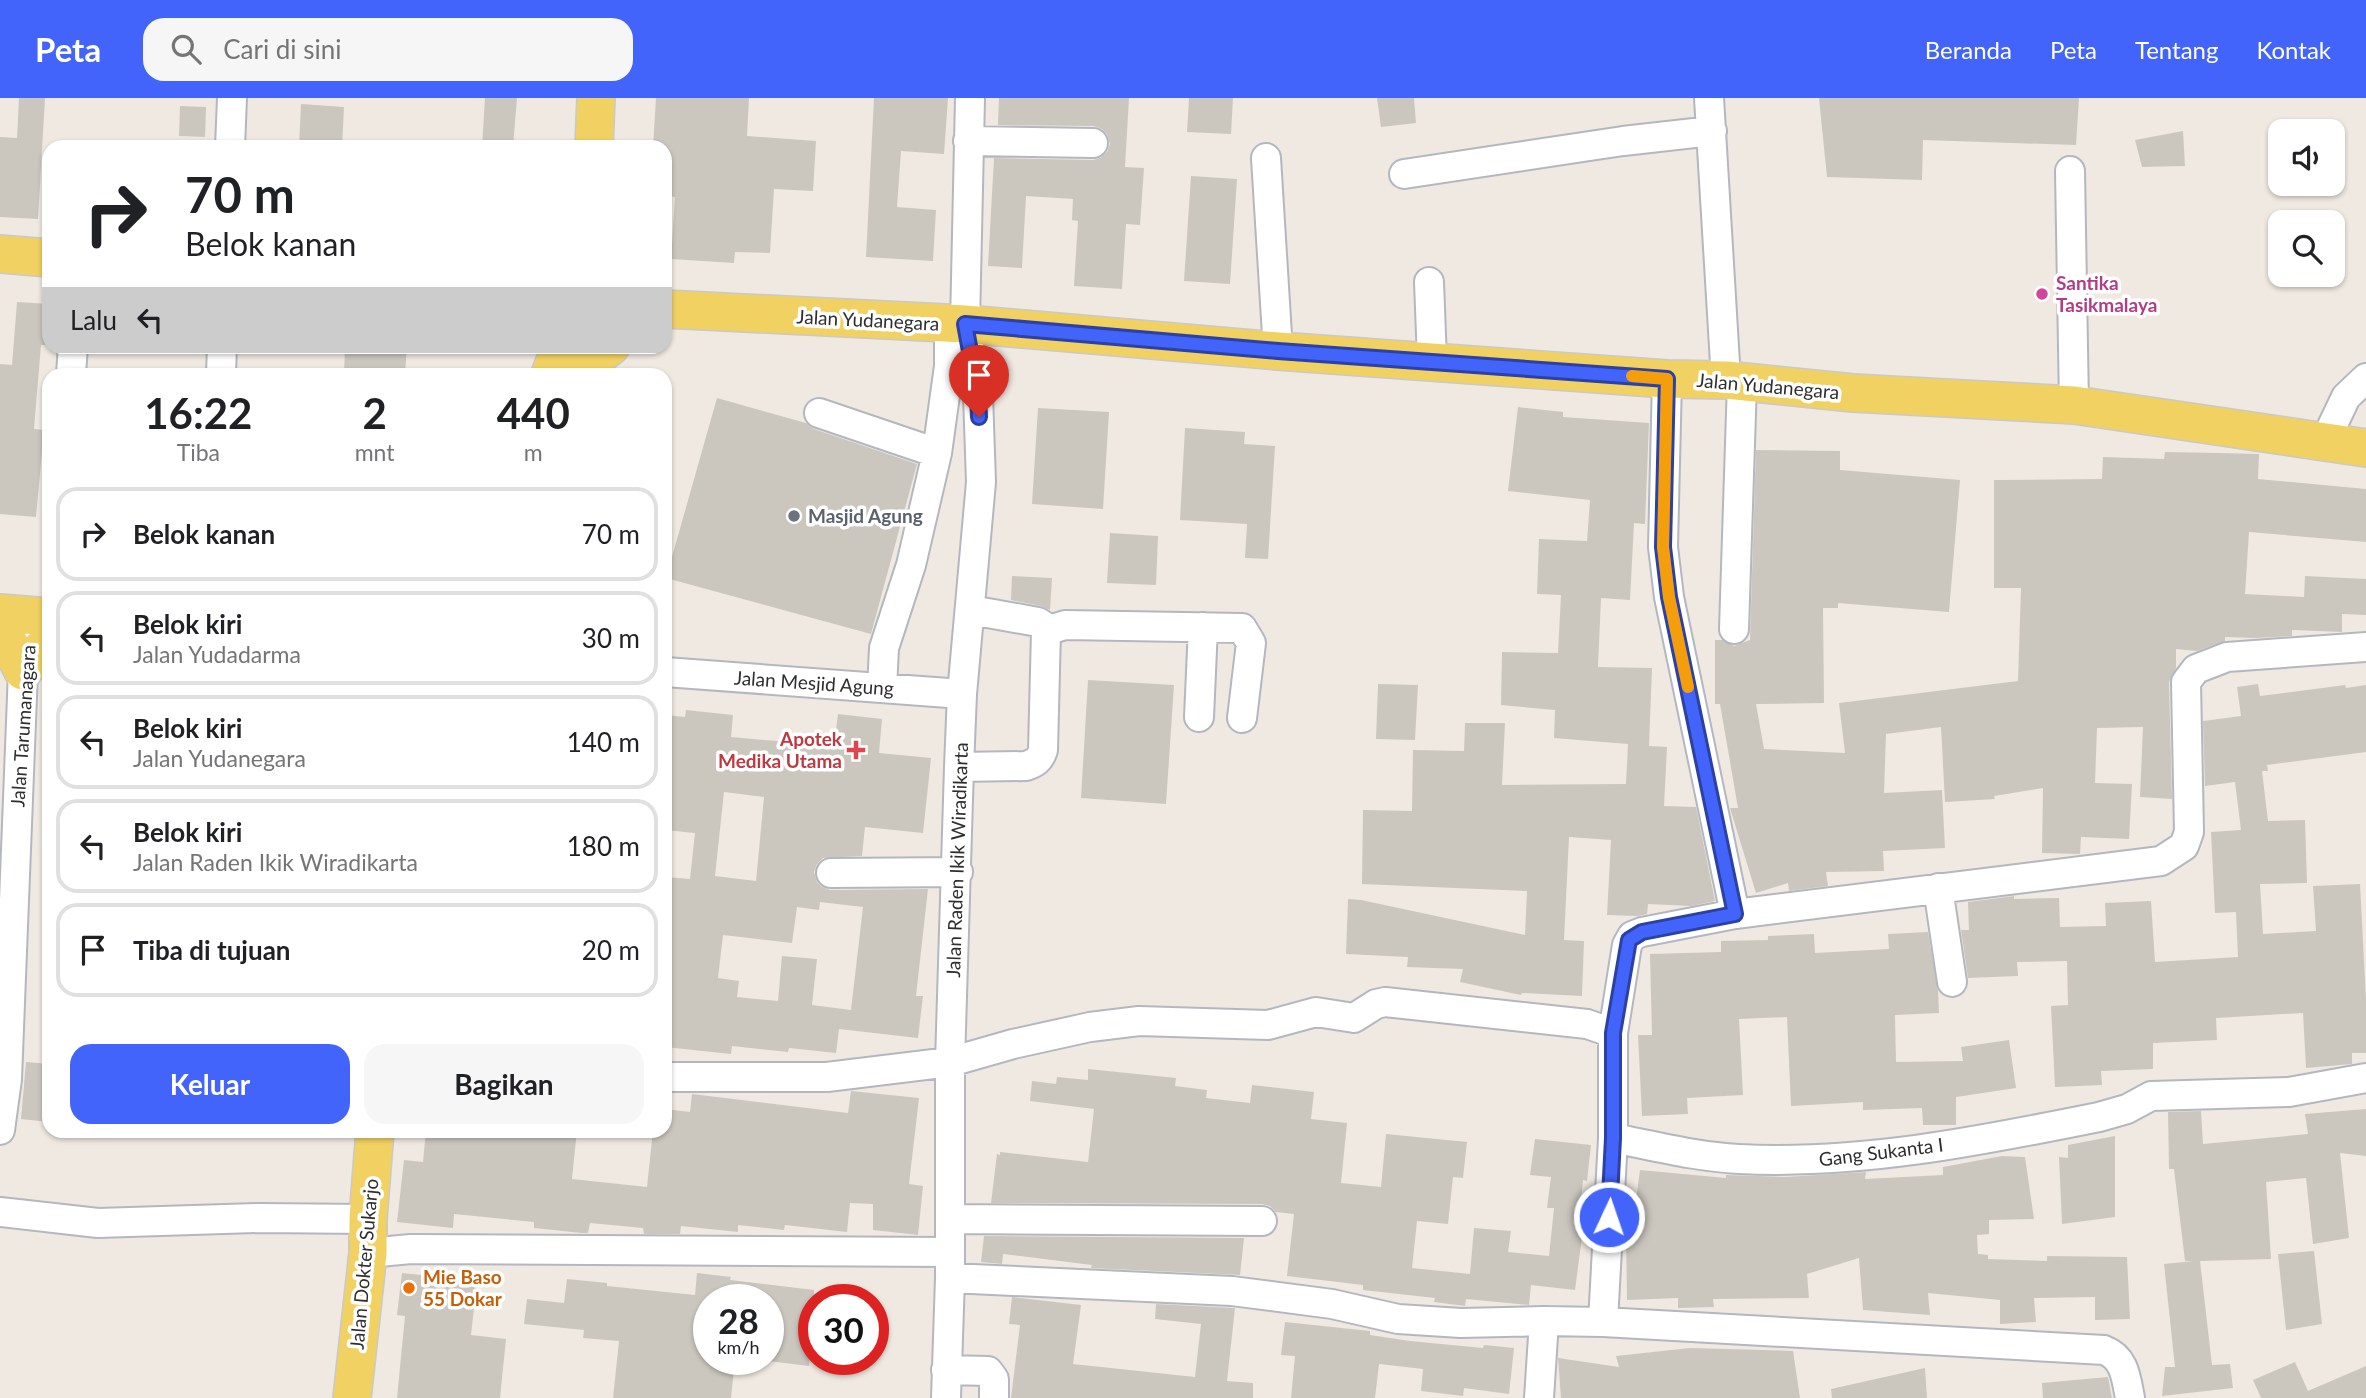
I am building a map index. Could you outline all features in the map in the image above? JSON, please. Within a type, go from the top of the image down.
[{"type":"main road","points":[[594,140],[596,98]]},
{"type":"main road","points":[[0,254],[42,257]]},
{"type":"main road","name":"Jalan Yudanegara","points":[[672,313],[957,324],[1278,351],[1667,379],[1734,381],[1853,393],[2074,405],[2366,448]]},
{"type":"main road","points":[[582,368],[600,354]]},
{"type":"main road","points":[[23,671],[26,623]]},
{"type":"main road","name":"Jalan Dokter Sukarjo","points":[[352,1398],[368,1236],[374,1138]]},
{"type":"street","points":[[230,140],[232,98]]},
{"type":"street","points":[[882,688],[884,648],[911,565],[937,453],[957,324],[970,98]]},
{"type":"street","points":[[1709,98],[1734,381],[1734,629]]},
{"type":"street","points":[[1404,174],[1610,142],[1712,131]]},
{"type":"street","points":[[968,141],[1094,143]]},
{"type":"street","points":[[1266,158],[1278,351]]},
{"type":"street","points":[[2070,171],[2074,405]]},
{"type":"street","points":[[1429,282],[1432,361]]},
{"type":"street","name":"Jalan Raden Ikik Wiradikarta","points":[[946,1384],[950,1265],[950,1062],[958,872],[959,767],[962,694],[981,482],[978,395],[957,324]]},
{"type":"street","points":[[2325,441],[2346,397],[2366,378]]},
{"type":"street","points":[[1667,379],[1663,547],[1669,597],[1735,914]]},
{"type":"street","points":[[819,412],[937,453]]},
{"type":"street","points":[[959,767],[1026,766],[1041,757],[1046,631],[1044,626],[1038,622],[971,610]]},
{"type":"street","points":[[1046,631],[1065,625],[1242,628],[1251,643],[1242,718]]},
{"type":"street","points":[[1199,717],[1203,627]]},
{"type":"street","points":[[1603,1322],[1613,1138],[1613,1033],[1626,946],[1632,936],[1735,914],[2161,861],[2184,846],[2189,832],[2186,682],[2196,669],[2227,657],[2366,647]]},
{"type":"street","name":"Jalan Tarumanagara","points":[[0,1130],[6,1079],[23,671]]},
{"type":"street","name":"Jalan Mesjid Agung","points":[[672,673],[962,694]]},
{"type":"street","points":[[831,873],[958,872]]},
{"type":"street","points":[[1938,888],[1952,982]]},
{"type":"street","points":[[672,1077],[827,1077],[950,1062],[1013,1044],[1090,1027],[1139,1021],[1268,1024],[1316,1012],[1354,1018],[1376,1004],[1385,1002],[1587,1024],[1613,1033]]},
{"type":"street","name":"Gang Sukanta I","points":[[1613,1138],[1737,1159],[1814,1160],[1878,1156],[2099,1117],[2127,1109],[2151,1096],[2289,1092],[2366,1078]]},
{"type":"street","points":[[0,1212],[98,1223],[272,1218],[368,1236],[411,1249],[950,1265],[1232,1291],[1332,1304],[1398,1319],[1461,1323],[1603,1322],[2104,1350],[2112,1353],[2125,1371],[2130,1398]]},
{"type":"street","points":[[950,1219],[1262,1221]]},
{"type":"street","points":[[1539,1398],[1544,1321]]},
{"type":"street","points":[[946,1384],[988,1371],[994,1379],[994,1398]]},
{"type":"building","points":[[19,98],[45,98],[38,219],[0,217],[0,137],[17,138]]},
{"type":"building","points":[[485,98],[517,98],[514,140],[482,140]]},
{"type":"building","points":[[656,98],[749,98],[747,136],[816,141],[813,191],[774,189],[770,253],[735,252],[734,263],[672,259],[675,197],[672,197],[672,140],[653,140]]},
{"type":"building","points":[[874,98],[948,98],[944,154],[901,151],[897,207],[936,210],[933,261],[866,257]]},
{"type":"building","points":[[999,98],[1129,98],[1125,167],[1144,168],[1140,225],[1126,224],[1122,289],[1074,286],[1078,221],[1072,220],[1073,199],[1026,196],[1022,268],[988,266],[994,158],[1093,160],[1107,152],[1110,144],[1107,134],[1094,126],[998,125]]},
{"type":"building","points":[[1189,98],[1233,98],[1231,134],[1187,132]]},
{"type":"building","points":[[1377,98],[1414,98],[1416,123],[1381,127]]},
{"type":"building","points":[[1819,98],[2079,98],[2076,145],[1923,140],[1922,180],[1827,177]]},
{"type":"building","points":[[301,104],[344,107],[342,140],[299,140]]},
{"type":"building","points":[[180,106],[206,107],[205,137],[179,136]]},
{"type":"building","points":[[2183,131],[2185,166],[2142,167],[2135,140]]},
{"type":"building","points":[[1191,176],[1237,179],[1230,284],[1184,281]]},
{"type":"building","points":[[17,302],[42,304],[42,345],[34,429],[42,430],[36,517],[0,514],[0,364],[12,365]]},
{"type":"building","points":[[345,354],[406,354],[405,368],[344,368]]},
{"type":"building","name":"Masjid Agung","points":[[717,398],[806,423],[814,429],[917,464],[871,634],[672,580],[672,557]]},
{"type":"building","points":[[1518,407],[1563,412],[1563,417],[1649,423],[1645,524],[1634,523],[1630,600],[1601,598],[1598,667],[1652,668],[1649,746],[1667,747],[1664,806],[1696,807],[1715,901],[1691,906],[1648,904],[1647,914],[1607,915],[1611,840],[1569,837],[1564,940],[1584,941],[1582,996],[1521,995],[1460,982],[1463,969],[1407,967],[1408,957],[1346,954],[1348,899],[1525,935],[1527,891],[1362,884],[1363,810],[1412,811],[1413,750],[1464,751],[1465,723],[1505,723],[1502,785],[1626,784],[1628,744],[1554,738],[1555,710],[1501,705],[1502,652],[1558,653],[1561,595],[1537,594],[1539,539],[1587,541],[1590,500],[1508,491]]},
{"type":"building","points":[[1038,408],[1109,412],[1103,509],[1032,504]]},
{"type":"building","points":[[1185,428],[1245,432],[1244,444],[1275,446],[1268,559],[1245,558],[1247,524],[1180,520]]},
{"type":"building","points":[[1756,450],[1840,451],[1840,470],[1960,480],[1949,612],[1838,603],[1838,608],[1823,608],[1824,703],[1756,704],[1764,749],[1845,753],[1839,703],[2018,681],[2021,588],[1994,588],[1994,480],[2102,479],[2103,457],[2164,459],[2165,452],[2219,453],[2259,454],[2258,479],[2366,489],[2366,542],[2249,532],[2245,594],[2304,597],[2305,576],[2366,579],[2366,615],[2342,614],[2342,632],[2292,630],[2292,636],[2225,637],[2225,641],[2197,651],[2176,649],[2176,668],[2169,682],[2172,799],[2140,797],[2143,727],[2097,728],[2095,783],[2132,784],[2129,839],[2081,837],[2080,854],[2042,853],[2043,788],[1994,796],[1995,799],[1945,802],[1941,727],[1886,734],[1884,793],[1942,790],[1945,848],[1883,851],[1884,871],[1826,872],[1828,886],[1789,891],[1788,883],[1756,893],[1730,808],[1738,808],[1720,704],[1715,704],[1715,640],[1722,640],[1734,646],[1750,640]]},
{"type":"building","points":[[1110,533],[1158,536],[1156,585],[1107,583]]},
{"type":"building","points":[[1012,576],[1052,578],[1050,610],[1011,600]]},
{"type":"building","points":[[1088,680],[1174,685],[1166,804],[1081,798]]},
{"type":"building","points":[[1378,684],[1418,685],[1415,740],[1376,739]]},
{"type":"building","points":[[2258,684],[2260,696],[2345,685],[2346,688],[2366,685],[2366,752],[2267,765],[2268,771],[2262,771],[2268,821],[2305,820],[2307,883],[2260,884],[2263,934],[2316,931],[2313,886],[2360,884],[2366,1053],[2352,1053],[2352,1064],[2306,1068],[2303,1013],[2216,1018],[2217,1040],[2153,1043],[2153,1069],[2101,1071],[2102,1085],[2055,1087],[2051,1006],[2068,1005],[2067,961],[2017,962],[2018,976],[1968,978],[1961,930],[1969,930],[1968,902],[2014,896],[2014,899],[2059,898],[2060,927],[2106,926],[2105,903],[2151,901],[2155,962],[2238,957],[2236,912],[2215,913],[2211,832],[2241,830],[2235,782],[2205,786],[2203,721],[2241,716],[2237,687]]},
{"type":"building","points":[[686,710],[733,715],[731,737],[834,746],[838,714],[882,719],[879,753],[931,758],[923,833],[865,827],[862,856],[823,858],[814,872],[817,882],[830,890],[928,889],[916,996],[923,996],[918,1038],[839,1029],[836,1053],[789,1048],[788,1052],[732,1046],[731,1054],[672,1048],[672,878],[690,879],[695,833],[672,831],[672,716],[685,717]],"holes":[[[724,792],[764,797],[756,881],[715,876]],[[820,902],[863,907],[851,1010],[812,1005],[817,959],[782,956],[778,1001],[737,997],[739,981],[718,978],[723,935],[792,943],[797,907],[819,910]]]},
{"type":"building","points":[[1928,932],[1938,990],[1939,1013],[1895,1015],[1896,1062],[1963,1061],[1961,1047],[2009,1040],[2016,1088],[1956,1097],[1956,1125],[1923,1125],[1922,1108],[1863,1110],[1863,1102],[1791,1106],[1787,1017],[1739,1019],[1743,1095],[1687,1098],[1688,1114],[1642,1116],[1638,1035],[1652,1035],[1650,954],[1721,952],[1721,941],[1768,940],[1768,936],[1814,934],[1815,953],[1889,949],[1888,934]]},
{"type":"building","points":[[26,1062],[42,1063],[42,1121],[21,1119]]},
{"type":"building","points":[[1088,1069],[1176,1078],[1175,1086],[1207,1090],[1206,1098],[1250,1103],[1252,1085],[1314,1092],[1311,1119],[1347,1123],[1341,1183],[1381,1187],[1386,1134],[1467,1142],[1463,1178],[1453,1177],[1448,1224],[1417,1221],[1412,1268],[1470,1274],[1474,1228],[1511,1231],[1508,1252],[1549,1256],[1554,1208],[1547,1208],[1551,1177],[1530,1175],[1535,1139],[1591,1145],[1587,1181],[1583,1180],[1579,1221],[1584,1222],[1575,1290],[1531,1285],[1529,1305],[1466,1299],[1465,1306],[1434,1302],[1435,1298],[1363,1290],[1363,1285],[1287,1276],[1294,1214],[1276,1212],[1270,1206],[1262,1204],[991,1203],[997,1154],[1000,1155],[1000,1152],[1088,1162],[1094,1109],[1030,1101],[1032,1081],[1056,1084],[1057,1077],[1088,1080]]},
{"type":"building","points":[[851,1091],[919,1098],[909,1184],[923,1186],[918,1235],[873,1230],[873,1204],[850,1203],[847,1232],[785,1225],[784,1230],[738,1225],[738,1232],[681,1226],[680,1234],[644,1234],[643,1228],[590,1223],[588,1233],[582,1233],[534,1228],[534,1222],[454,1214],[453,1228],[397,1222],[404,1160],[423,1162],[425,1138],[576,1138],[572,1179],[647,1187],[652,1138],[672,1138],[672,1110],[690,1112],[692,1094],[848,1113]]},
{"type":"building","points":[[2366,1109],[2366,1156],[2340,1153],[2349,1238],[2313,1244],[2306,1178],[2266,1182],[2271,1259],[2200,1261],[2212,1365],[2230,1364],[2233,1388],[2162,1396],[2165,1367],[2175,1367],[2164,1264],[2194,1261],[2185,1261],[2174,1169],[2169,1169],[2168,1112],[2201,1111],[2203,1144],[2308,1134],[2305,1114]]},
{"type":"building","points":[[2115,1136],[2115,1217],[2062,1224],[2059,1157],[2068,1158],[2068,1145]]},
{"type":"building","points":[[2002,1156],[2025,1157],[2034,1219],[1989,1220],[1989,1234],[1977,1235],[1978,1254],[1988,1255],[1988,1259],[2047,1261],[2047,1256],[2127,1257],[2130,1319],[2095,1320],[2095,1297],[2034,1298],[2036,1322],[2000,1324],[2000,1300],[1928,1293],[1930,1315],[1863,1310],[1859,1258],[1807,1274],[1809,1298],[1713,1299],[1714,1307],[1678,1308],[1678,1298],[1627,1300],[1626,1236],[1631,1236],[1640,1170],[1726,1178],[1726,1175],[1785,1177],[1866,1172],[1865,1179],[1943,1175],[1943,1167]]},
{"type":"building","points":[[984,1236],[1244,1238],[1240,1275],[1091,1268],[1092,1265],[1003,1254],[1002,1264],[981,1262]]},
{"type":"building","points":[[2314,1251],[2322,1324],[2286,1330],[2278,1254]]},
{"type":"building","points":[[402,1273],[477,1281],[471,1335],[506,1339],[500,1398],[397,1398],[405,1316],[397,1315]]},
{"type":"building","points":[[697,1273],[764,1284],[696,1284]]},
{"type":"building","points":[[567,1279],[607,1283],[607,1286],[693,1295],[693,1375],[733,1375],[731,1398],[613,1398],[619,1341],[583,1338],[584,1330],[524,1324],[527,1299],[564,1303]]},
{"type":"building","points":[[784,1286],[798,1288],[798,1365],[784,1363]]},
{"type":"building","points":[[1012,1297],[1081,1305],[1073,1364],[1195,1377],[1201,1324],[1155,1319],[1156,1304],[1235,1308],[1227,1381],[1253,1383],[1253,1398],[1011,1398],[1020,1325],[1009,1324]]},
{"type":"building","points":[[1285,1322],[1370,1331],[1370,1335],[1410,1341],[1514,1348],[1509,1394],[1464,1388],[1463,1396],[1421,1391],[1423,1369],[1379,1364],[1375,1398],[1291,1398],[1295,1356],[1281,1355]]},
{"type":"building","points":[[1690,1348],[1793,1351],[1800,1398],[1561,1398],[1558,1358],[1619,1367],[1616,1356]]},
{"type":"building","points":[[2295,1362],[2308,1391],[2366,1366],[2366,1398],[2261,1398],[2253,1380]]},
{"type":"building","points":[[1925,1368],[1927,1398],[1832,1398],[1831,1389]]},
{"type":"building","points":[[2108,1377],[2112,1398],[2043,1398],[2042,1383]]},
{"type":"slow traffic","points":[[1632,376],[1667,379],[1663,547],[1669,597],[1688,687]]},
{"type":"place","name":"Santika Tasikmalaya","points":[[2042,294]]},
{"type":"place","name":"Masjid Agung","points":[[794,516]]},
{"type":"place","name":"Apotek Medika Utama","points":[[856,750]]},
{"type":"place","name":"Mie Baso 55 Dokar","points":[[409,1288]]},
{"type":"route","points":[[979,417],[978,395],[965,324],[1278,351],[1667,379],[1663,547],[1669,597],[1735,914],[1642,932],[1632,936],[1626,946],[1613,1033],[1613,1138],[1609,1217]]}]
